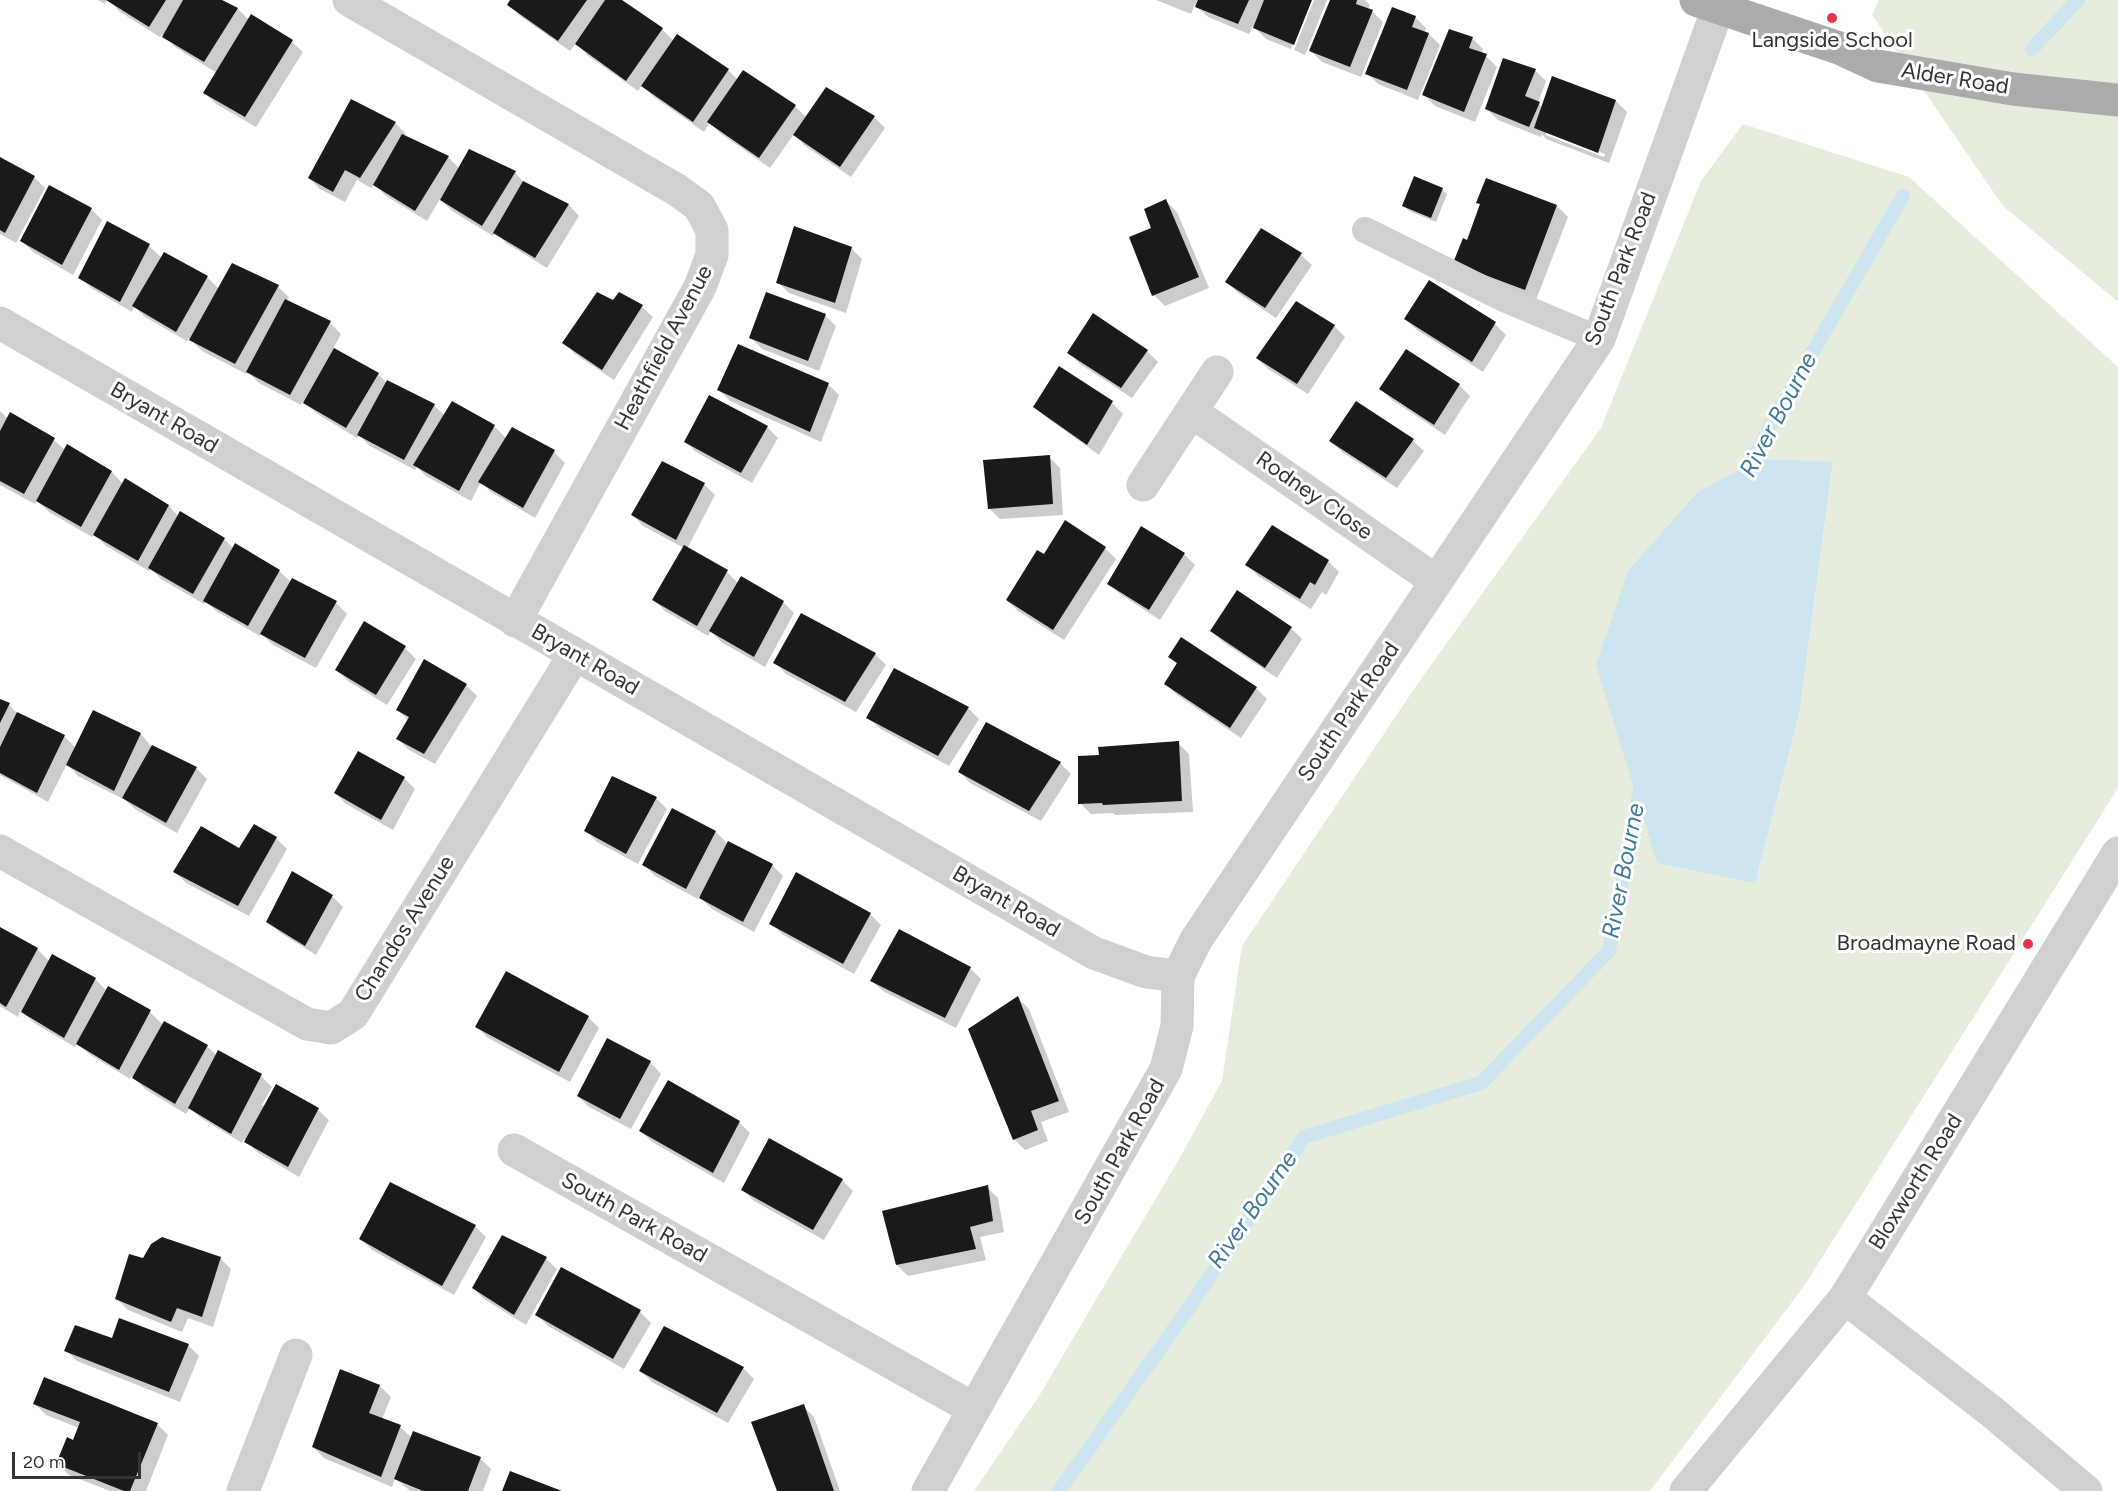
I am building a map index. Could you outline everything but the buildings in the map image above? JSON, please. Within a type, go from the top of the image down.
[{"type":"main road","name":"Alder Road","points":[[1707,4],[1839,48],[1878,66],[2013,89],[2118,100]]},
{"type":"street","name":"Heathfield Avenue","points":[[349,0],[677,190],[699,206],[712,230],[712,255],[700,287],[515,621]]},
{"type":"street","name":"South Park Road","points":[[928,1491],[1166,1069],[1177,1026],[1178,976],[1196,940],[1599,339],[1707,4]]},
{"type":"street","name":"Bryant Road","points":[[0,323],[1094,953],[1146,972],[1178,976]]},
{"type":"street","points":[[1143,485],[1217,372]]},
{"type":"street","name":"Rodney Close","points":[[1192,412],[1436,581]]},
{"type":"street","name":"Chandos Avenue","points":[[0,851],[307,1024],[332,1028],[352,1014],[575,654]]},
{"type":"street","name":"Bloxworth Road","points":[[1686,1491],[1845,1298],[2118,853]]},
{"type":"street","name":"South Park Road","points":[[514,1150],[974,1409]]},
{"type":"street","points":[[1845,1298],[1991,1411],[2086,1491]]},
{"type":"street","points":[[243,1491],[296,1355]]},
{"type":"lane","points":[[1365,230],[1504,299],[1599,339]]},
{"type":"shaded area","points":[[1879,0],[2118,0],[2118,302],[2003,206],[1872,15]]},
{"type":"shaded area","points":[[1743,124],[1909,177],[2118,367],[2118,788],[1804,1286],[1650,1491],[974,1491],[1039,1396],[1178,1161],[1222,1081],[1242,946],[1416,686],[1601,428],[1701,181]],"holes":[[[1760,459],[1833,463],[1799,715],[1755,883]]]},
{"type":"water","points":[[1760,459],[1833,462],[1799,715],[1755,883],[1657,863],[1596,665],[1628,571],[1698,492]]},
{"type":"waterway","name":"River Bourne","points":[[2032,49],[2078,0]]},
{"type":"waterway","name":"River Bourne","points":[[1743,481],[1768,429],[1903,196]]},
{"type":"waterway","name":"River Bourne","points":[[1059,1491],[1188,1309],[1304,1137],[1481,1083],[1609,951],[1641,784]]},
{"type":"place","name":"Langside School","points":[[1832,18]]},
{"type":"place","name":"Broadmayne Road","points":[[2028,944]]}]
